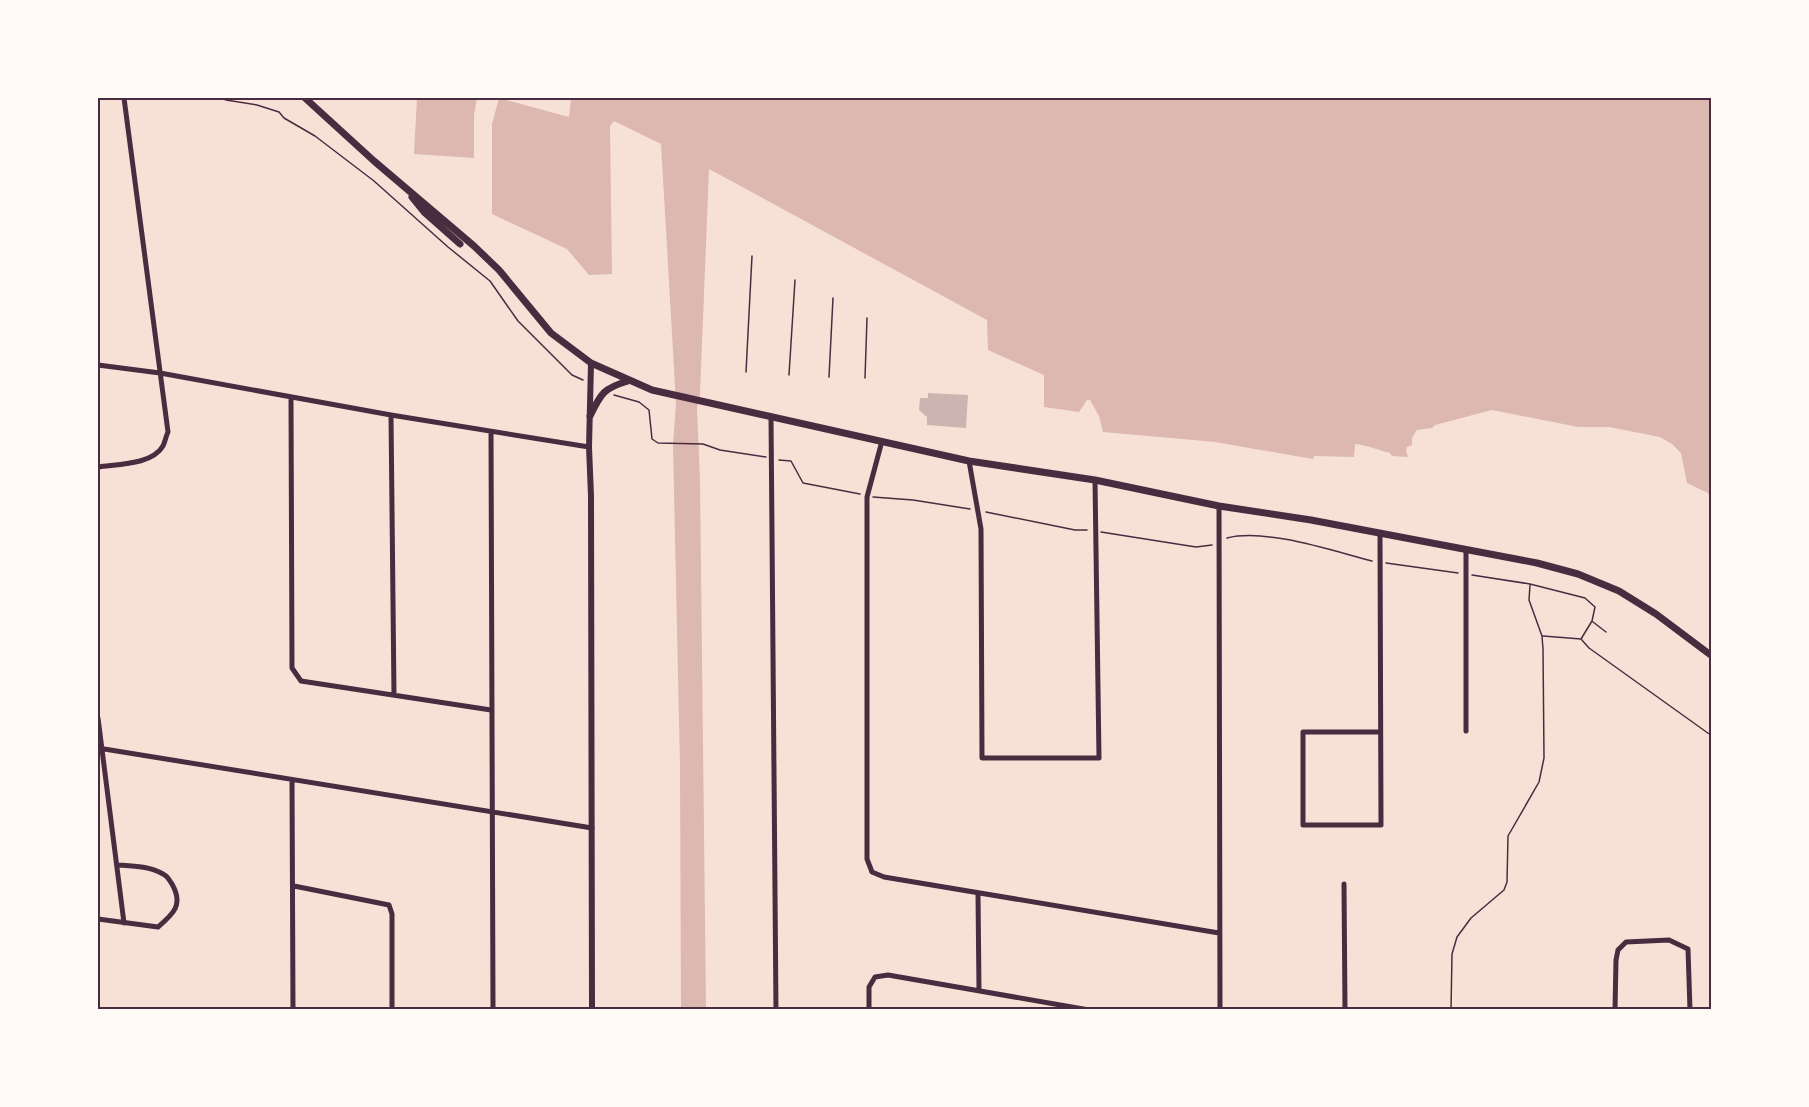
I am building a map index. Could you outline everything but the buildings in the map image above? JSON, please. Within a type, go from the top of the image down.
[{"type":"main road","points":[[305,98],[474,246],[499,270],[551,333],[591,363],[628,381],[652,390],[969,461],[1095,480],[1219,506],[1311,520],[1538,563],[1599,582],[1656,614],[1712,656]]},
{"type":"main road","points":[[400,183],[425,213],[460,244]]},
{"type":"main road","points":[[590,416],[600,394],[607,388],[628,381]]},
{"type":"street","points":[[98,467],[141,460],[154,455],[163,447],[168,432],[124,98]]},
{"type":"street","points":[[591,363],[589,447],[592,1010]]},
{"type":"street","points":[[98,365],[160,373],[392,415],[589,447]]},
{"type":"street","points":[[291,397],[292,668],[302,681],[491,710]]},
{"type":"street","points":[[392,415],[394,695]]},
{"type":"street","points":[[771,416],[776,1010]]},
{"type":"street","points":[[491,432],[492,1010]]},
{"type":"street","points":[[882,441],[867,497],[867,859],[872,872],[884,877],[1219,933]]},
{"type":"street","points":[[969,461],[981,529],[982,758],[1099,758],[1095,480]]},
{"type":"street","points":[[1219,506],[1220,1010]]},
{"type":"street","points":[[1380,534],[1382,825],[1303,825],[1303,732],[1380,732]]},
{"type":"street","points":[[1466,549],[1466,731]]},
{"type":"street","points":[[98,718],[124,923]]},
{"type":"street","points":[[100,748],[592,828]]},
{"type":"street","points":[[292,780],[293,1010]]},
{"type":"street","points":[[98,919],[158,927],[173,915],[177,906],[177,892],[166,875],[152,869],[117,865]]},
{"type":"street","points":[[1344,884],[1345,1010]]},
{"type":"street","points":[[294,886],[374,900],[389,905],[392,914],[392,1010]]},
{"type":"street","points":[[978,893],[979,991]]},
{"type":"street","points":[[1615,1010],[1618,950],[1626,942],[1669,940],[1688,949],[1690,1010]]},
{"type":"street","points":[[869,1010],[868,987],[874,977],[888,975],[1089,1010]]},
{"type":"path","points":[[222,98],[279,112],[284,118],[315,136],[374,181],[490,281],[518,321],[572,375],[580,379]]},
{"type":"path","points":[[746,372],[752,256]]},
{"type":"path","points":[[789,375],[795,280]]},
{"type":"path","points":[[828,376],[833,298]]},
{"type":"path","points":[[865,378],[867,318]]},
{"type":"path","points":[[611,394],[639,402],[649,410],[652,439],[658,443],[703,444],[720,450],[765,457]]},
{"type":"path","points":[[776,460],[791,461],[803,483],[861,495]]},
{"type":"path","points":[[872,496],[972,509]]},
{"type":"path","points":[[983,512],[1090,531]]},
{"type":"path","points":[[1102,532],[1196,547],[1212,544]]},
{"type":"path","points":[[1225,538],[1242,534],[1263,535],[1374,561]]},
{"type":"path","points":[[1386,563],[1460,573]]},
{"type":"path","points":[[1471,575],[1530,584],[1585,598],[1595,607],[1592,621],[1581,639]]},
{"type":"path","points":[[1451,1010],[1452,954],[1456,937],[1471,918],[1504,890],[1507,882],[1508,836],[1539,783],[1544,758],[1542,636],[1529,600],[1530,584]]},
{"type":"path","points":[[1592,621],[1606,632]]},
{"type":"path","points":[[1542,636],[1581,639],[1589,648],[1712,736]]},
{"type":"shaded area","points":[[417,98],[477,98],[474,115],[474,158],[414,154]]},
{"type":"shaded area","points":[[499,98],[569,117],[571,99],[568,98],[1711,98],[1711,502],[1708,493],[1687,483],[1681,453],[1660,437],[1609,427],[1578,427],[1492,410],[1435,425],[1432,428],[1417,430],[1412,438],[1412,445],[1407,447],[1408,457],[1392,456],[1390,453],[1355,444],[1354,457],[1314,456],[1313,459],[1215,442],[1103,432],[1099,416],[1090,400],[1087,400],[1079,412],[1044,407],[1044,375],[988,350],[987,320],[709,169],[700,394],[697,408],[700,480],[706,1009],[681,1009],[680,767],[673,445],[676,403],[661,144],[614,121],[610,126],[612,274],[589,275],[567,249],[492,214],[492,124]]}]
